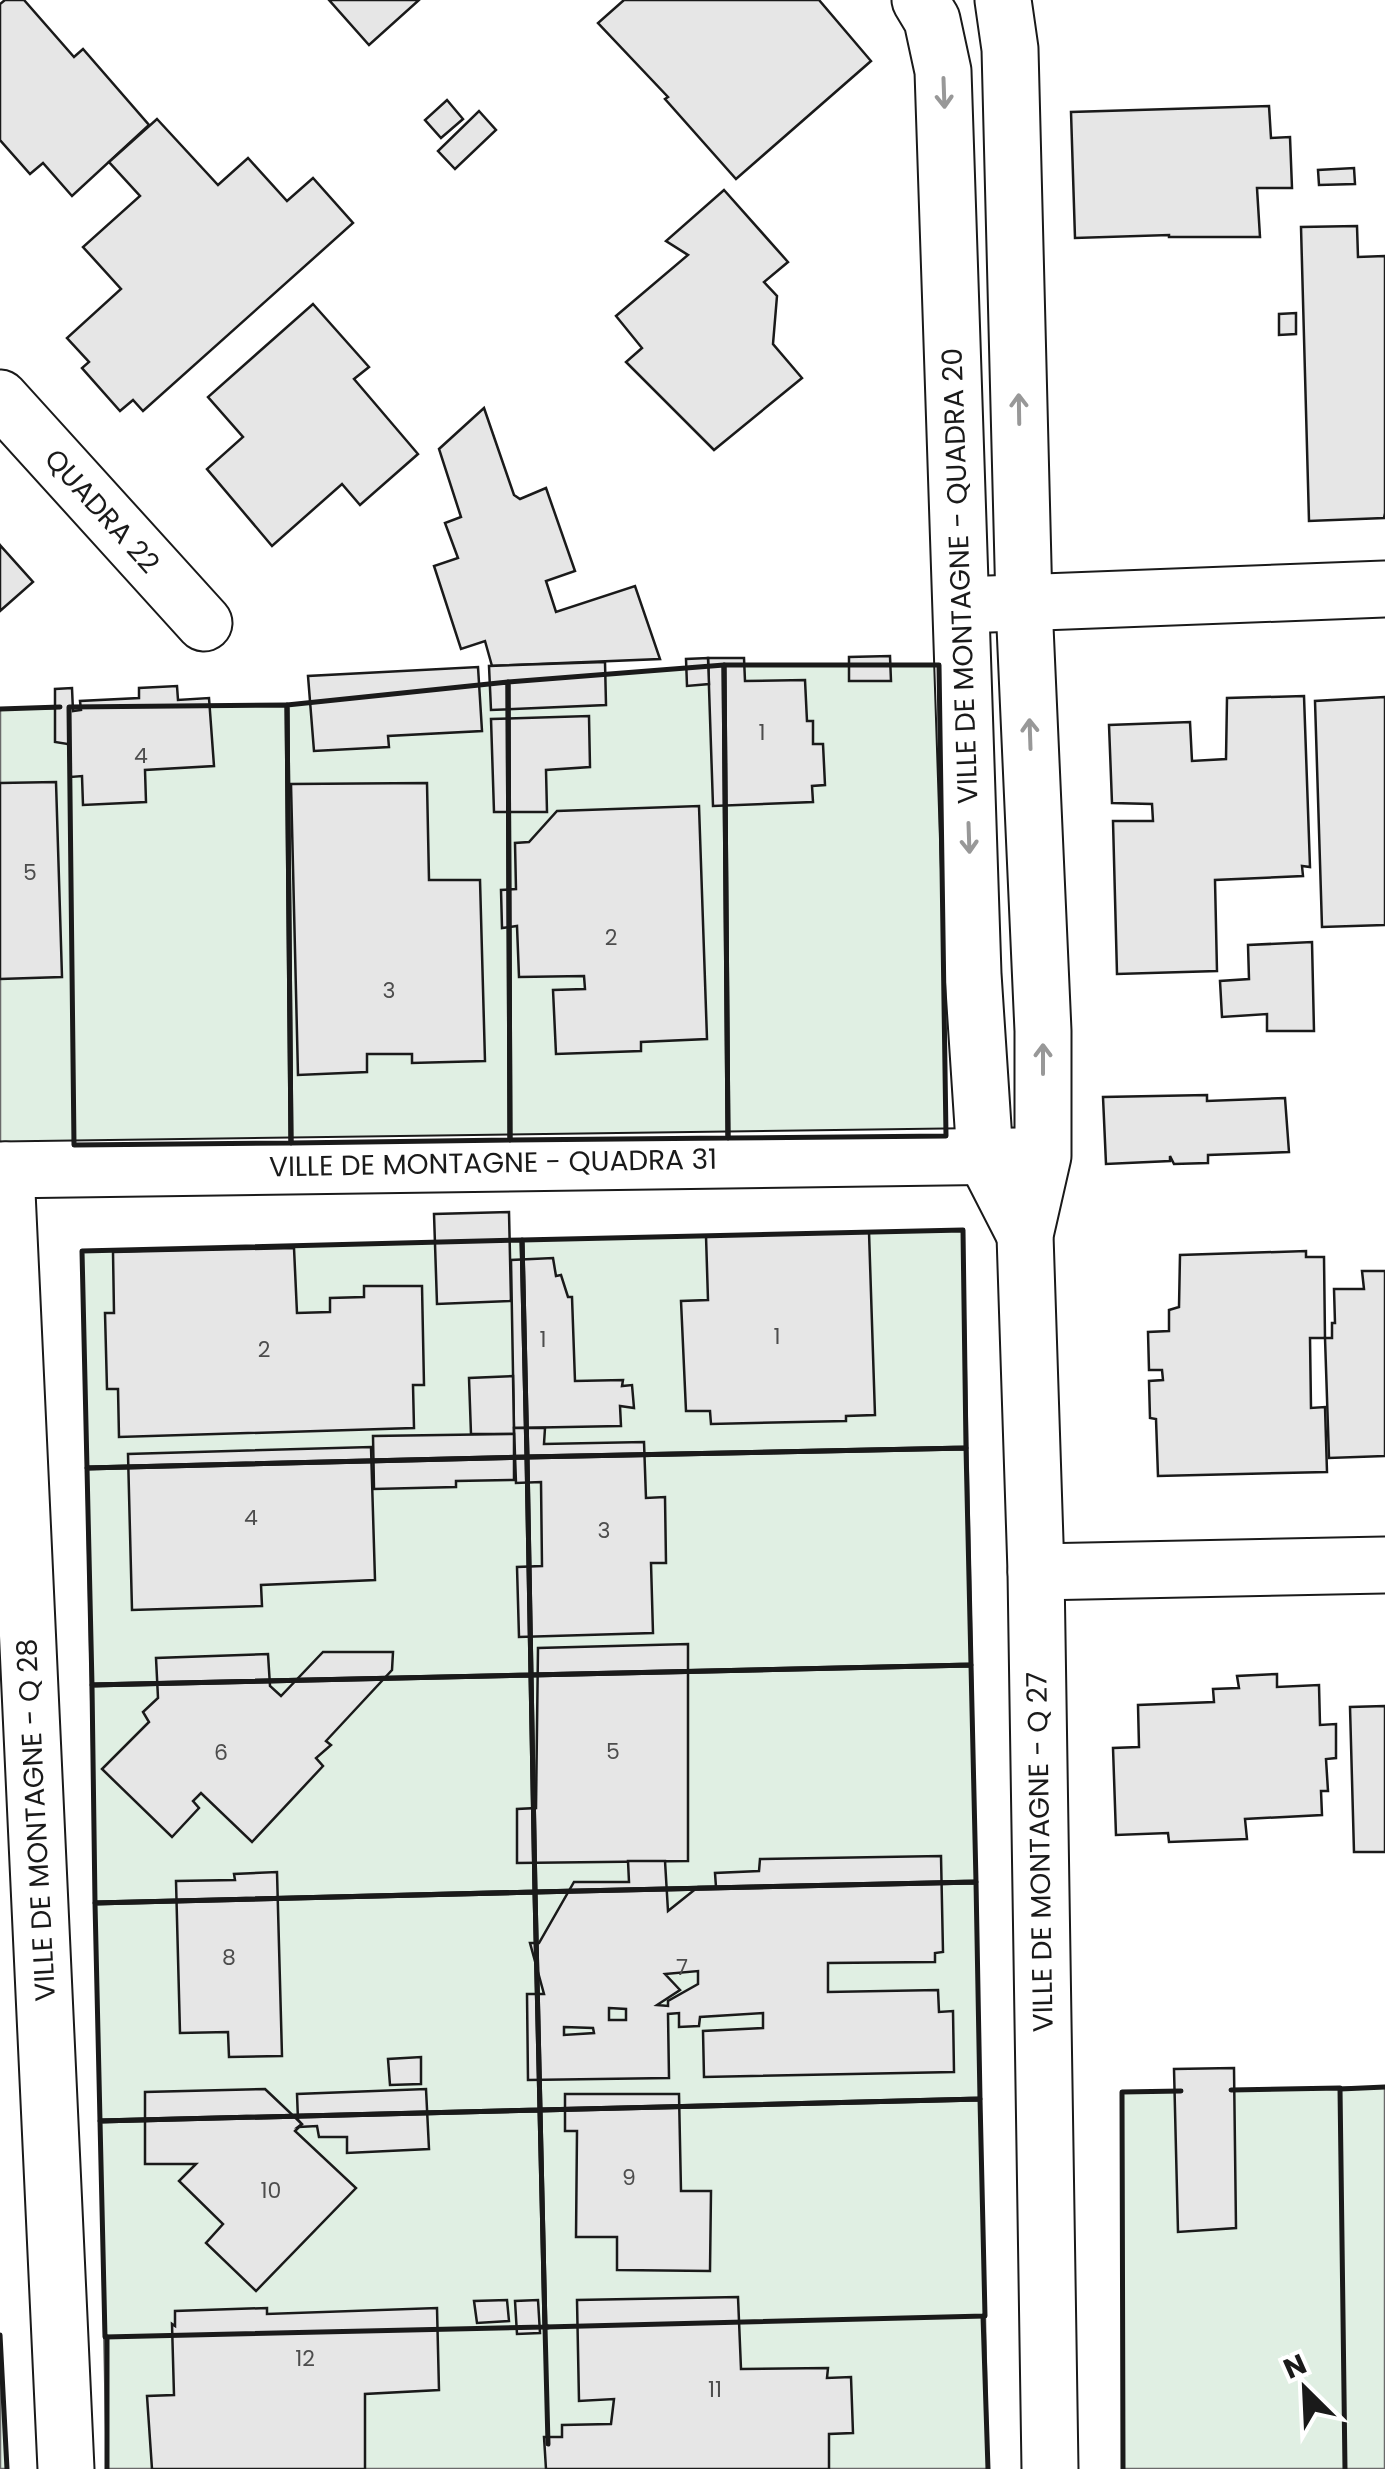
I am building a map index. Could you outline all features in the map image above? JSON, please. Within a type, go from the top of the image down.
[{"type":"street","name":"VILLE DE MONTAGNE - QUADRA 20","points":[[920,0],[932,20],[943,71],[973,974],[985,1156]]},
{"type":"street","points":[[1003,0],[1010,49],[1024,604],[1043,1030],[1042,1156]]},
{"type":"street","name":"QUADRA 22","points":[[0,398],[204,623]]},
{"type":"street","points":[[961,603],[1024,604],[1385,589]]},
{"type":"street","name":"VILLE DE MONTAGNE - Q 27","points":[[985,1156],[1025,1235]]},
{"type":"street","name":"VILLE DE MONTAGNE - QUADRA 31","points":[[3,1170],[1042,1156]]},
{"type":"street","name":"VILLE DE MONTAGNE - Q 27","points":[[1042,1156],[1025,1235],[1036,1572],[1050,2469]]},
{"type":"street","name":"VILLE DE MONTAGNE - Q 28","points":[[3,1170],[66,2469]]},
{"type":"street","points":[[1036,1572],[1385,1566]]},
{"type":"green space","points":[[724,665],[939,665],[946,1136],[0,1146],[0,709],[287,705]]},
{"type":"green space","points":[[963,1230],[988,2469],[107,2469],[82,1251]]},
{"type":"green space","points":[[1385,2087],[1385,2469],[1123,2469],[1122,2092]]},
{"type":"green space","points":[[0,2335],[7,2469],[0,2469]]},
{"type":"building","points":[[5,0],[24,0],[74,57],[83,49],[149,125],[72,196],[43,163],[30,174],[0,140],[0,4]]},
{"type":"building","points":[[329,0],[419,0],[369,45]]},
{"type":"building","points":[[624,0],[819,0],[871,61],[736,179],[665,99],[668,97],[598,23]]},
{"type":"building","points":[[447,100],[463,119],[441,138],[425,120]]},
{"type":"building","points":[[1269,106],[1271,138],[1290,137],[1292,188],[1257,188],[1260,237],[1075,238],[1071,112]]},
{"type":"building","points":[[479,111],[496,130],[455,169],[438,151]]},
{"type":"building","points":[[157,119],[218,185],[248,158],[287,201],[313,178],[353,223],[143,411],[133,400],[120,411],[82,368],[89,362],[67,338],[121,289],[83,247],[140,196],[109,162]]},
{"type":"building","points":[[1354,168],[1355,184],[1319,185],[1318,170]]},
{"type":"building","points":[[724,190],[788,262],[764,282],[777,296],[773,344],[802,378],[714,450],[626,362],[642,348],[616,316],[688,255],[666,241]]},
{"type":"building","points":[[1357,226],[1358,257],[1385,256],[1385,513],[1384,518],[1309,521],[1301,227]]},
{"type":"building","points":[[313,304],[369,367],[354,379],[418,454],[360,505],[342,484],[272,546],[207,469],[243,437],[208,397]]},
{"type":"building","points":[[1296,313],[1296,334],[1279,335],[1279,314]]},
{"type":"building","points":[[484,408],[514,495],[520,499],[546,488],[575,571],[546,581],[556,612],[635,586],[660,659],[492,666],[485,641],[461,649],[434,566],[458,558],[445,523],[461,517],[439,449]]},
{"type":"building","points":[[0,545],[33,582],[0,611]]},
{"type":"building","points":[[890,656],[891,681],[849,681],[849,657]]},
{"type":"building","points":[[708,658],[744,658],[745,681],[805,680],[807,721],[813,721],[813,744],[823,744],[825,785],[812,786],[813,802],[713,806]]},
{"type":"building","points":[[708,658],[709,684],[687,686],[686,659]]},
{"type":"building","points":[[605,662],[606,705],[491,710],[489,666]]},
{"type":"building","points":[[478,667],[482,731],[388,736],[389,747],[314,751],[308,676]]},
{"type":"building","points":[[177,686],[178,700],[209,698],[214,766],[145,770],[146,802],[83,805],[82,776],[71,777],[68,744],[55,742],[55,689],[72,688],[73,711],[81,710],[80,701],[139,698],[139,688]]},
{"type":"building","points":[[1304,696],[1310,867],[1302,866],[1303,876],[1215,880],[1217,971],[1117,974],[1113,821],[1153,821],[1152,804],[1112,803],[1109,725],[1190,722],[1192,761],[1226,759],[1227,698]]},
{"type":"building","points":[[1385,697],[1385,925],[1322,927],[1315,701]]},
{"type":"building","points":[[589,716],[590,767],[546,770],[547,812],[494,812],[491,719]]},
{"type":"building","points":[[56,782],[62,977],[0,979],[0,783]]},
{"type":"building","points":[[427,783],[429,880],[480,880],[485,1061],[412,1063],[412,1054],[367,1054],[367,1072],[298,1075],[291,784]]},
{"type":"building","points":[[699,806],[707,1039],[641,1042],[641,1051],[556,1054],[553,990],[585,989],[584,976],[519,977],[517,926],[502,928],[501,890],[516,889],[515,843],[529,842],[557,811]]},
{"type":"building","points":[[1312,942],[1314,1031],[1267,1031],[1267,1014],[1222,1017],[1220,981],[1249,979],[1248,945]]},
{"type":"building","points":[[1207,1095],[1207,1101],[1285,1098],[1289,1152],[1208,1155],[1208,1163],[1174,1164],[1170,1156],[1170,1161],[1106,1164],[1103,1097]]},
{"type":"building","points":[[509,1212],[511,1301],[437,1304],[434,1214]]},
{"type":"building","points":[[869,1232],[875,1415],[846,1416],[846,1421],[711,1424],[710,1411],[686,1411],[681,1301],[708,1300],[706,1236]]},
{"type":"building","points":[[294,1248],[297,1313],[330,1312],[330,1298],[364,1297],[364,1286],[422,1286],[424,1385],[413,1385],[414,1428],[119,1437],[118,1389],[107,1389],[105,1313],[114,1313],[113,1252]]},
{"type":"building","points":[[1306,1251],[1306,1257],[1324,1257],[1325,1338],[1310,1338],[1311,1408],[1325,1407],[1327,1472],[1158,1476],[1156,1419],[1150,1418],[1149,1381],[1163,1380],[1162,1370],[1149,1370],[1148,1332],[1169,1331],[1169,1310],[1179,1307],[1180,1255]]},
{"type":"building","points":[[553,1258],[556,1276],[561,1275],[568,1297],[572,1297],[575,1381],[623,1380],[622,1386],[632,1385],[634,1408],[620,1406],[621,1426],[514,1428],[511,1260]]},
{"type":"building","points":[[1362,1271],[1385,1271],[1385,1456],[1329,1458],[1325,1338],[1332,1338],[1335,1323],[1334,1289],[1364,1289]]},
{"type":"building","points":[[513,1376],[514,1434],[471,1434],[469,1378]]},
{"type":"building","points":[[514,1428],[545,1428],[544,1444],[644,1442],[646,1498],[665,1497],[666,1563],[651,1563],[653,1633],[519,1637],[517,1567],[542,1566],[541,1482],[516,1483]]},
{"type":"building","points":[[514,1434],[514,1480],[456,1481],[456,1487],[374,1489],[373,1436]]},
{"type":"building","points":[[371,1447],[375,1580],[261,1585],[262,1606],[132,1610],[128,1454]]},
{"type":"building","points":[[688,1644],[688,1861],[517,1863],[517,1809],[536,1808],[538,1648]]},
{"type":"building","points":[[323,1652],[393,1652],[392,1670],[326,1741],[331,1745],[316,1758],[323,1766],[252,1842],[201,1793],[193,1801],[199,1808],[172,1837],[102,1769],[149,1722],[143,1712],[158,1698],[156,1658],[268,1654],[270,1686],[281,1696]]},
{"type":"building","points":[[1277,1674],[1277,1687],[1319,1685],[1320,1725],[1336,1724],[1336,1758],[1326,1759],[1328,1791],[1321,1791],[1322,1815],[1245,1819],[1247,1839],[1169,1842],[1168,1833],[1116,1835],[1113,1748],[1139,1747],[1138,1705],[1214,1702],[1213,1689],[1239,1688],[1237,1676]]},
{"type":"building","points":[[1385,1706],[1385,1852],[1354,1852],[1350,1707]]},
{"type":"building","points":[[941,1856],[943,1952],[935,1953],[935,1962],[828,1963],[828,1992],[938,1990],[939,2012],[953,2011],[954,2072],[704,2077],[703,2031],[763,2028],[763,2013],[700,2017],[699,2026],[679,2027],[679,2013],[668,2014],[669,2078],[528,2080],[527,1994],[544,1994],[530,1943],[539,1943],[574,1882],[629,1882],[628,1861],[665,1861],[668,1911],[698,1887],[716,1887],[715,1873],[759,1871],[760,1859]],"holes":[[[698,1971],[698,1984],[668,2001],[668,2006],[657,2005],[680,1990],[665,1974]],[[609,2008],[626,2009],[626,2020],[609,2020]],[[564,2027],[593,2028],[594,2033],[564,2035]]]},
{"type":"building","points":[[277,1872],[282,2056],[229,2057],[228,2032],[180,2033],[176,1881],[235,1880],[234,1874]]},
{"type":"building","points":[[421,2057],[421,2084],[390,2085],[388,2059]]},
{"type":"building","points":[[1234,2068],[1236,2228],[1178,2232],[1174,2069]]},
{"type":"building","points":[[265,2089],[302,2124],[295,2131],[356,2188],[256,2291],[206,2243],[223,2224],[179,2181],[196,2164],[145,2164],[145,2092]]},
{"type":"building","points":[[426,2089],[429,2149],[347,2153],[347,2137],[319,2137],[317,2126],[298,2127],[302,2124],[298,2120],[297,2094]]},
{"type":"building","points":[[565,2094],[679,2094],[681,2191],[711,2191],[710,2271],[617,2270],[617,2237],[576,2237],[577,2131],[565,2131]]},
{"type":"building","points":[[738,2297],[741,2369],[828,2368],[827,2378],[851,2377],[853,2433],[829,2434],[829,2469],[546,2469],[544,2437],[562,2437],[562,2425],[611,2424],[614,2399],[579,2401],[577,2300]]},
{"type":"building","points":[[507,2300],[509,2321],[477,2323],[474,2301]]},
{"type":"building","points":[[538,2300],[540,2333],[517,2334],[515,2301]]},
{"type":"building","points":[[267,2308],[267,2314],[437,2308],[439,2390],[365,2394],[365,2469],[152,2469],[147,2396],[174,2395],[175,2311]]},
{"type":"wall","points":[[724,665],[939,665],[946,1136],[728,1138],[724,665]]},
{"type":"wall","points":[[724,665],[728,1138],[510,1140],[508,682],[724,665]]},
{"type":"wall","points":[[508,682],[510,1140],[291,1143],[287,705],[508,682]]},
{"type":"wall","points":[[287,705],[291,1143],[74,1145],[69,707],[287,705]]},
{"type":"wall","points":[[0,709],[60,707]]},
{"type":"wall","points":[[963,1230],[966,1448],[527,1457],[522,1240],[963,1230]]},
{"type":"wall","points":[[522,1240],[527,1457],[87,1468],[82,1251],[522,1240]]},
{"type":"wall","points":[[966,1448],[971,1665],[531,1675],[527,1457],[966,1448]]},
{"type":"wall","points":[[527,1457],[531,1675],[92,1685],[87,1468],[527,1457]]},
{"type":"wall","points":[[971,1665],[976,1882],[535,1892],[531,1675],[971,1665]]},
{"type":"wall","points":[[531,1675],[535,1892],[95,1903],[92,1685],[531,1675]]},
{"type":"wall","points":[[976,1882],[980,2099],[540,2110],[535,1892],[976,1882]]},
{"type":"wall","points":[[535,1892],[540,2110],[100,2121],[95,1903],[535,1892]]},
{"type":"wall","points":[[1340,2089],[1385,2087]]},
{"type":"wall","points":[[1231,2090],[1340,2088],[1345,2469]]},
{"type":"wall","points":[[1123,2469],[1122,2092],[1181,2091]]},
{"type":"wall","points":[[980,2099],[985,2316],[545,2327],[540,2110],[980,2099]]},
{"type":"wall","points":[[540,2110],[545,2327],[105,2337],[100,2121],[540,2110]]},
{"type":"wall","points":[[983,2316],[988,2469]]},
{"type":"wall","points":[[548,2327],[548,2444]]},
{"type":"wall","points":[[0,2335],[7,2469]]},
{"type":"wall","points":[[107,2337],[107,2469]]}]
